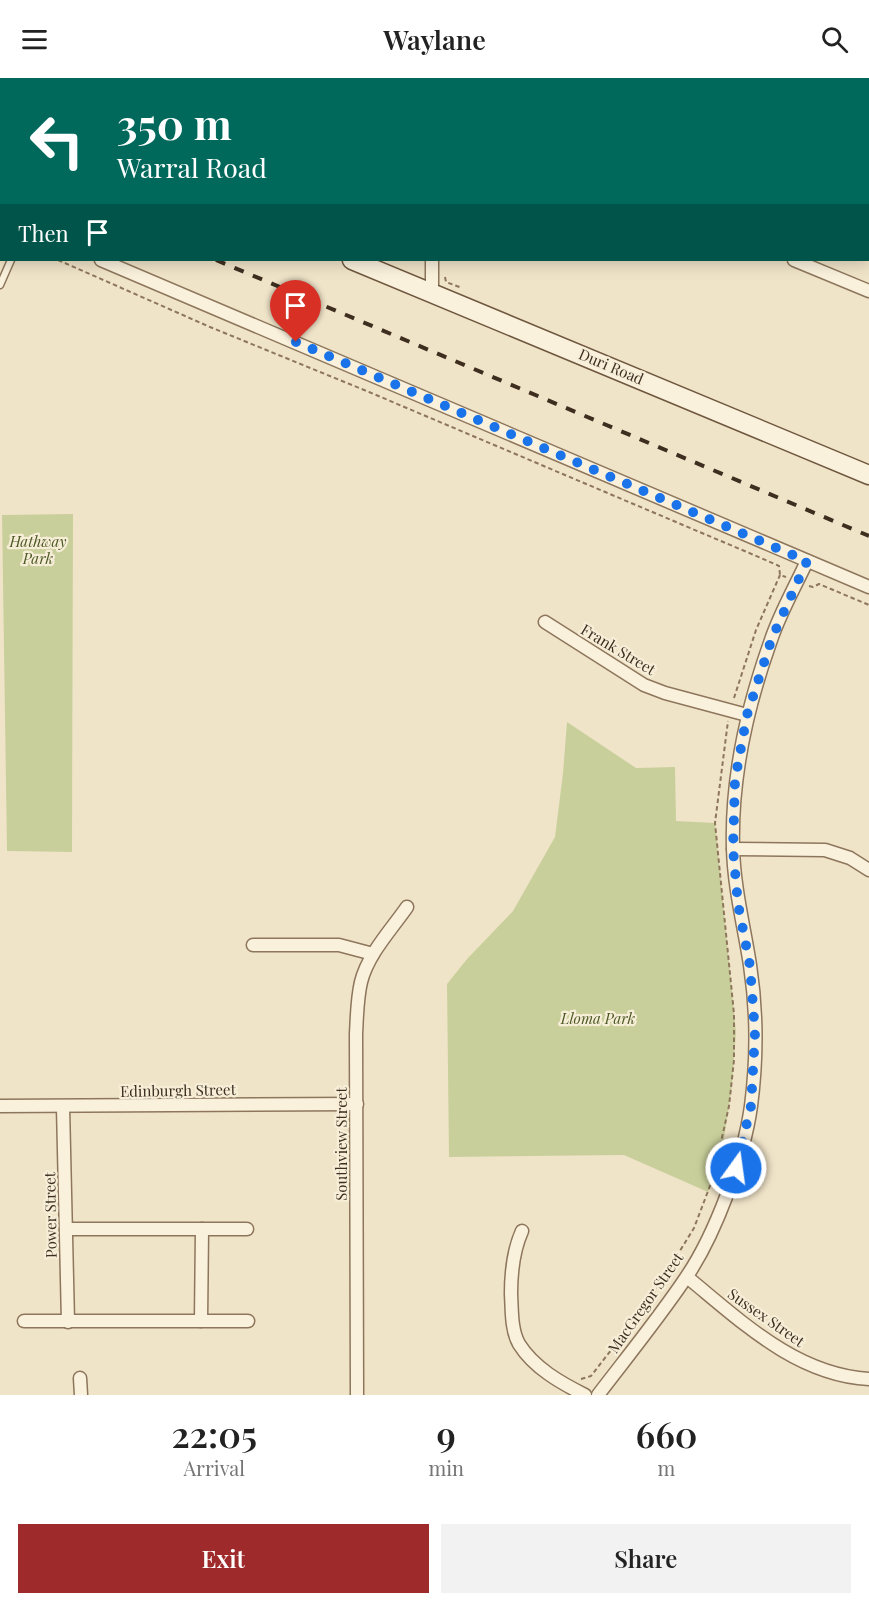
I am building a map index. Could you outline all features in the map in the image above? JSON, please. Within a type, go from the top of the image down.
[{"type":"main road","name":"Duri Road","points":[[354,261],[869,475]]},
{"type":"street","points":[[103,261],[869,587]]},
{"type":"street","points":[[432,261],[432,292]]},
{"type":"street","points":[[796,261],[869,291]]},
{"type":"street","name":"MacGregor Street","points":[[597,1395],[687,1277],[715,1224],[733,1177],[751,1106],[754,1021],[750,966],[738,904],[733,849],[735,780],[747,715],[772,638],[807,561]]},
{"type":"street","name":"Frank Street","points":[[545,622],[644,685],[665,693],[747,715]]},
{"type":"street","points":[[733,849],[825,850],[850,858],[869,870]]},
{"type":"street","name":"Southview Street","points":[[357,1395],[356,1034],[358,1003],[362,980],[373,954],[407,907]]},
{"type":"street","points":[[253,945],[339,945],[373,954]]},
{"type":"street","name":"Edinburgh Street","points":[[0,1106],[357,1104]]},
{"type":"street","name":"Power Street","points":[[63,1107],[68,1322]]},
{"type":"street","points":[[67,1229],[247,1229]]},
{"type":"street","points":[[201,1321],[202,1229]]},
{"type":"street","points":[[522,1231],[513,1258],[511,1284],[513,1329],[519,1344],[544,1371],[585,1395]]},
{"type":"street","name":"Sussex Street","points":[[687,1277],[738,1319],[794,1358],[837,1374],[869,1378]]},
{"type":"street","points":[[24,1321],[248,1321]]},
{"type":"street","points":[[80,1378],[81,1395]]},
{"type":"lane","points":[[0,285],[11,261]]},
{"type":"path","points":[[60,261],[210,327],[779,566],[780,575],[756,630],[727,725],[715,823],[734,1014],[734,1060],[729,1106],[713,1178],[694,1228],[649,1301],[591,1376],[583,1377],[573,1389]]},
{"type":"path","points":[[780,575],[786,577]]},
{"type":"path","points":[[809,586],[813,588],[819,584],[869,605]]},
{"type":"green space","name":"Hathway Park","points":[[73,514],[72,852],[7,851],[2,515]]},
{"type":"green space","name":"Lloma Park","points":[[567,722],[636,768],[675,767],[676,821],[715,823],[736,1032],[732,1085],[721,1159],[708,1192],[624,1155],[449,1157],[447,984],[467,959],[513,911],[555,837]]},
{"type":"railway","points":[[218,261],[869,536]]},
{"type":"route","points":[[296,342],[807,561],[772,638],[747,715],[735,780],[733,849],[738,904],[750,966],[755,1033],[751,1106],[736,1168]]}]
